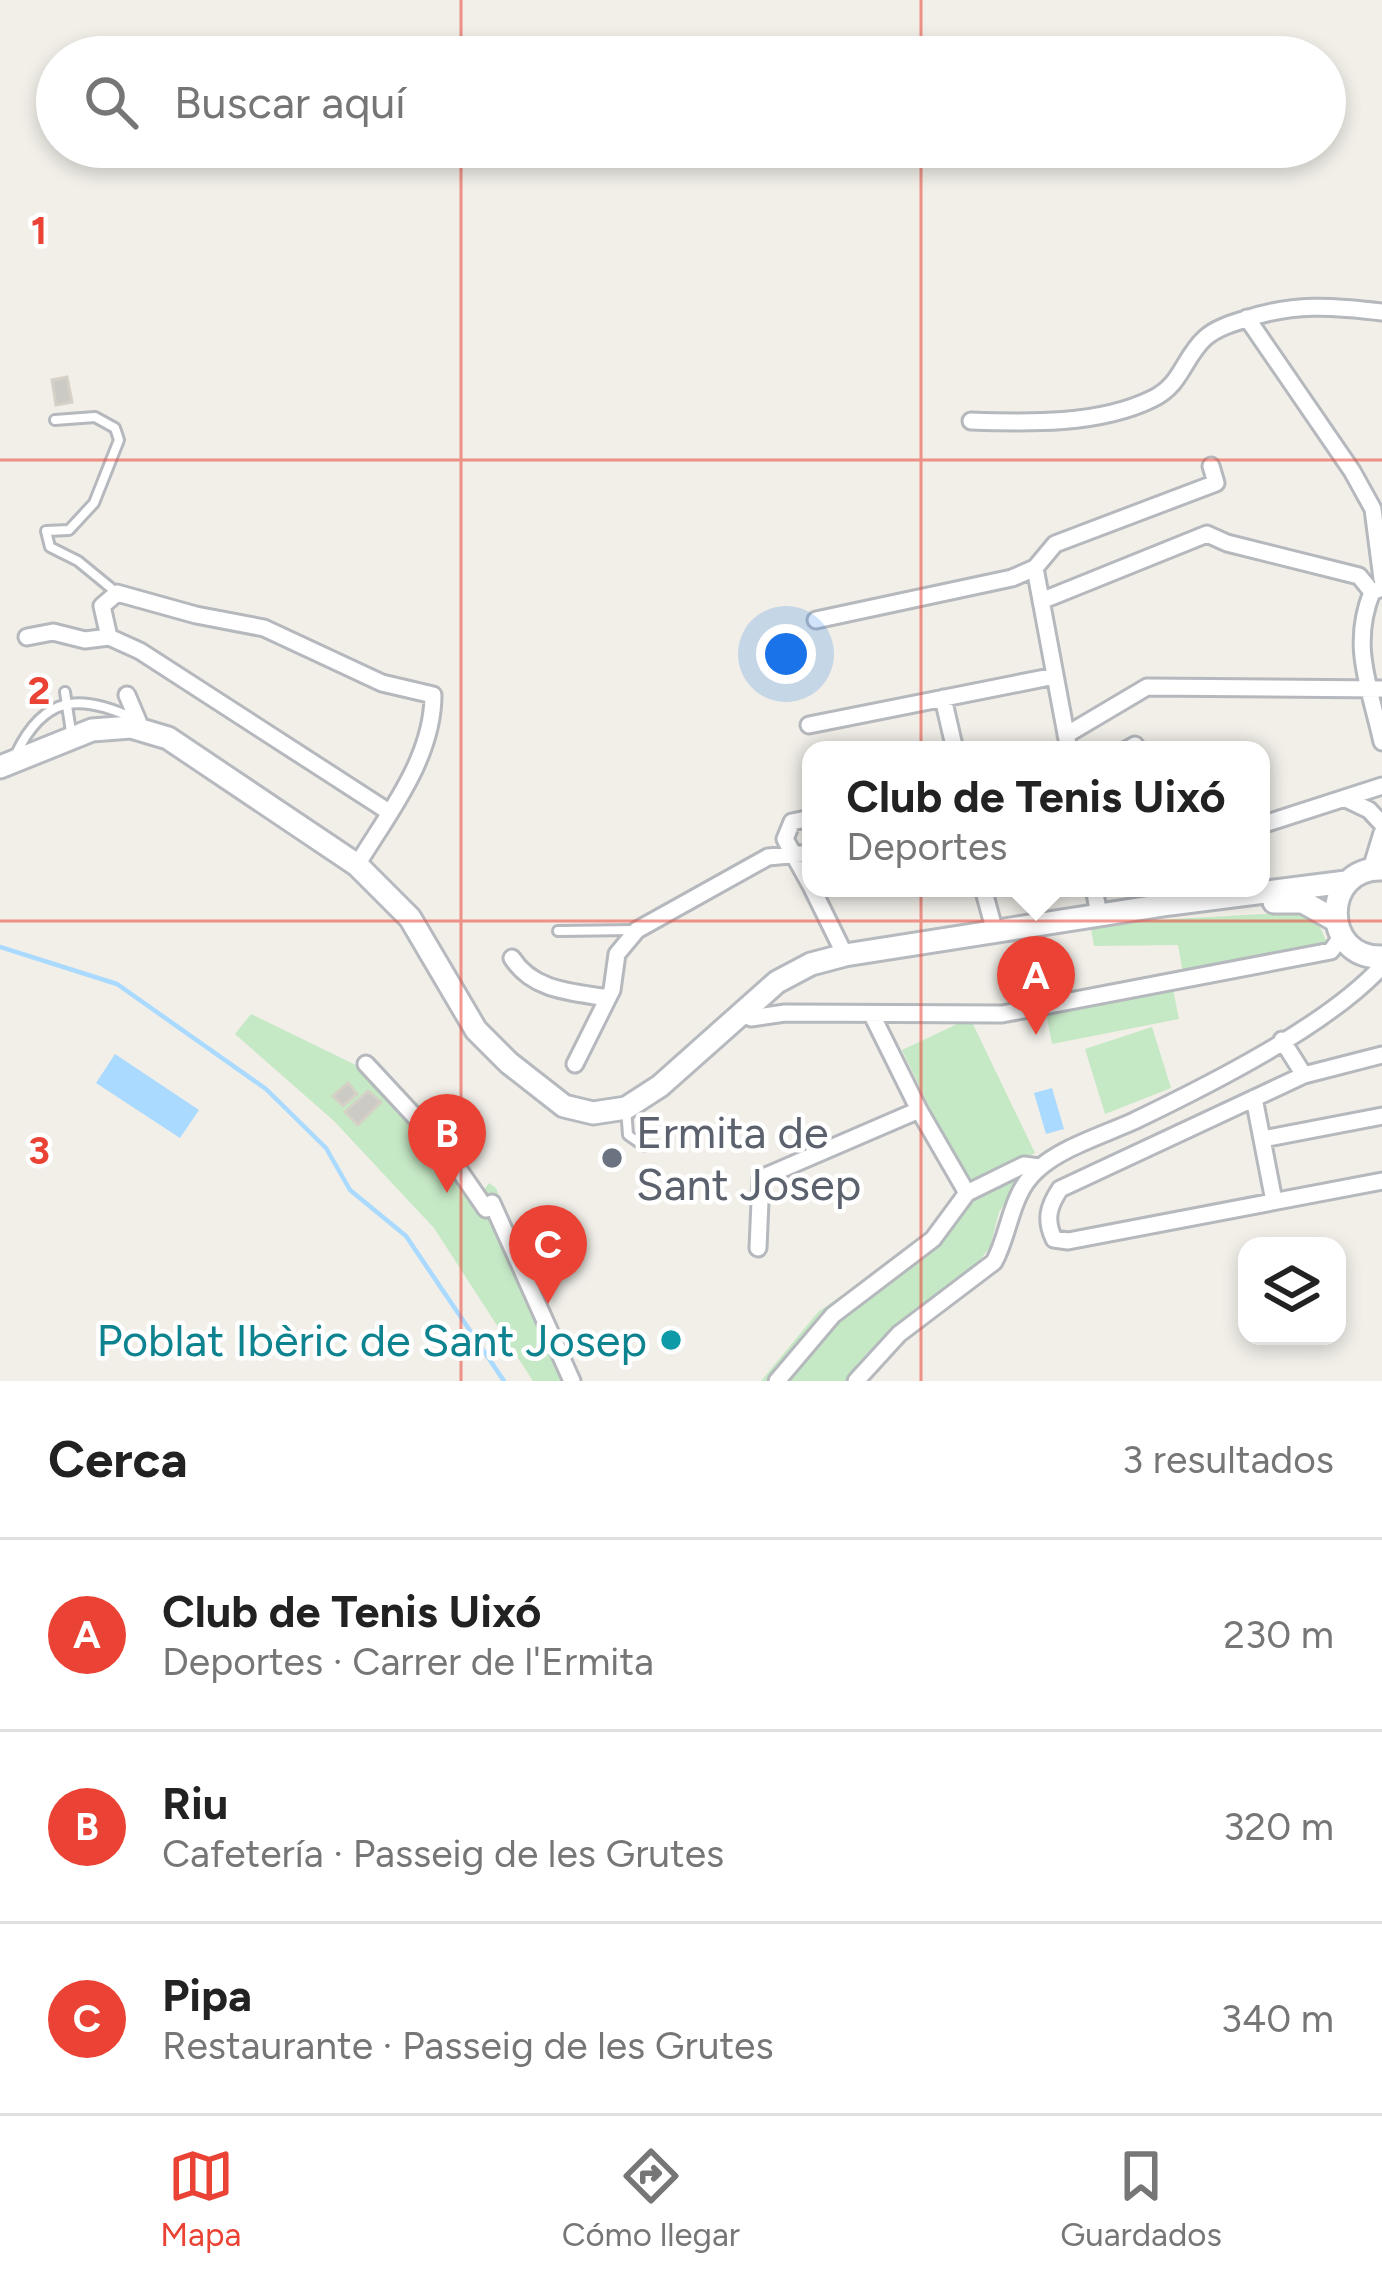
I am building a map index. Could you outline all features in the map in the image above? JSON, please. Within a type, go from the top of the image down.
[{"type":"main road","points":[[6,765],[72,735],[111,728],[144,726],[168,738],[357,865],[410,918],[476,1030],[564,1106],[593,1113],[626,1108],[660,1086],[777,982],[811,964],[1226,897]]},
{"type":"main road","points":[[1270,892],[1346,882],[1377,869]]},
{"type":"main road","points":[[1344,936],[1336,899],[1346,882]]},
{"type":"main road","points":[[1170,904],[1303,902],[1382,962]]},
{"type":"street","points":[[971,421],[1054,420],[1098,415],[1148,401],[1172,388],[1203,339],[1280,308],[1310,304],[1382,312]]},
{"type":"street","points":[[1247,318],[1372,509],[1379,586],[1360,629],[1376,688],[1382,742]]},
{"type":"street","points":[[816,620],[1012,578],[1035,568],[1055,544],[1216,483],[1210,466]]},
{"type":"street","points":[[1041,601],[1208,534],[1379,586]]},
{"type":"street","points":[[1358,576],[1378,557]]},
{"type":"street","points":[[1035,568],[1067,741]]},
{"type":"street","points":[[109,637],[102,606],[117,593],[264,628],[382,683],[433,695],[433,714],[415,770],[357,865]]},
{"type":"street","points":[[27,637],[53,632],[85,640],[109,637],[140,651],[389,812]]},
{"type":"street","points":[[808,725],[1055,676]]},
{"type":"street","points":[[1068,741],[1147,687],[1376,688]]},
{"type":"street","points":[[128,694],[144,726]]},
{"type":"street","points":[[943,698],[953,741]]},
{"type":"street","points":[[1270,822],[1382,786]]},
{"type":"street","points":[[1346,799],[1370,810],[1382,828],[1377,869]]},
{"type":"street","points":[[802,820],[792,822],[784,839],[802,854]]},
{"type":"street","points":[[575,1064],[608,998],[617,954],[638,930],[768,857],[802,855]]},
{"type":"street","points":[[816,897],[845,955]]},
{"type":"street","points":[[985,897],[995,932]]},
{"type":"street","points":[[1096,897],[1100,915]]},
{"type":"street","points":[[752,1018],[785,1013],[1002,1014],[1331,951],[1344,936],[1360,974],[1355,995]]},
{"type":"street","points":[[512,958],[524,977],[555,989],[608,998]]},
{"type":"street","points":[[856,1381],[899,1334],[994,1262],[1016,1199],[1039,1167],[1172,1102],[1282,1040],[1355,995],[1382,962]]},
{"type":"street","points":[[872,1015],[967,1192]]},
{"type":"street","points":[[1282,1040],[1304,1076]]},
{"type":"street","points":[[1382,1055],[1304,1076],[1060,1190],[1049,1205],[1048,1226],[1054,1239],[1068,1241],[1382,1181]]},
{"type":"street","points":[[367,1064],[444,1148],[486,1209],[492,1203],[572,1381]]},
{"type":"street","points":[[1254,1098],[1274,1202]]},
{"type":"street","points":[[758,1248],[761,1178],[919,1110]]},
{"type":"street","points":[[1262,1138],[1382,1115]]},
{"type":"street","points":[[777,1381],[833,1316],[933,1239],[967,1192],[1024,1165],[1039,1167]]},
{"type":"lane","points":[[55,420],[94,418],[115,428],[119,440],[94,503],[69,530],[46,531],[50,547],[78,561],[117,593]]},
{"type":"lane","points":[[64,692],[72,735]]},
{"type":"lane","points":[[6,765],[28,729],[48,710],[83,700],[106,705],[144,726]]},
{"type":"lane","points":[[558,932],[638,930]]},
{"type":"lane","points":[[626,1108],[628,1135],[644,1147]]},
{"type":"green space","points":[[1299,912],[1320,927],[1327,943],[1183,973],[1178,945],[1094,946],[1091,929],[1156,920]]},
{"type":"green space","points":[[1173,989],[1179,1019],[1052,1044],[1046,1013]]},
{"type":"green space","points":[[251,1014],[366,1070],[479,1197],[489,1183],[496,1188],[550,1327],[580,1381],[533,1381],[434,1228],[334,1121],[235,1034]]},
{"type":"green space","points":[[970,1018],[1035,1153],[967,1186],[902,1050]]},
{"type":"green space","points":[[1152,1027],[1171,1088],[1105,1114],[1085,1049]]},
{"type":"green space","points":[[1027,1170],[999,1212],[990,1247],[979,1261],[867,1353],[848,1381],[761,1381],[818,1312],[930,1234],[957,1193],[974,1197]]},
{"type":"water","points":[[115,1054],[199,1110],[180,1138],[96,1083]]},
{"type":"water","points":[[1052,1088],[1064,1129],[1046,1134],[1034,1093]]},
{"type":"building","points":[[67,377],[72,402],[56,405],[52,380]]},
{"type":"building","points":[[348,1083],[357,1094],[343,1106],[333,1096]]},
{"type":"building","points":[[368,1091],[381,1102],[358,1125],[345,1112]]},
{"type":"waterway","points":[[0,947],[117,984],[266,1089],[326,1148],[350,1190],[406,1236],[504,1381]]},
{"type":"place","name":"Club de Tenis Uixó","points":[[1036,1035]]},
{"type":"place","name":"Ermita de Sant Josep","points":[[612,1158]]},
{"type":"place","name":"Riu","points":[[447,1193]]},
{"type":"place","name":"Pipa","points":[[548,1304]]},
{"type":"place","name":"Poblat Ibèric de Sant Josep","points":[[671,1340]]}]
